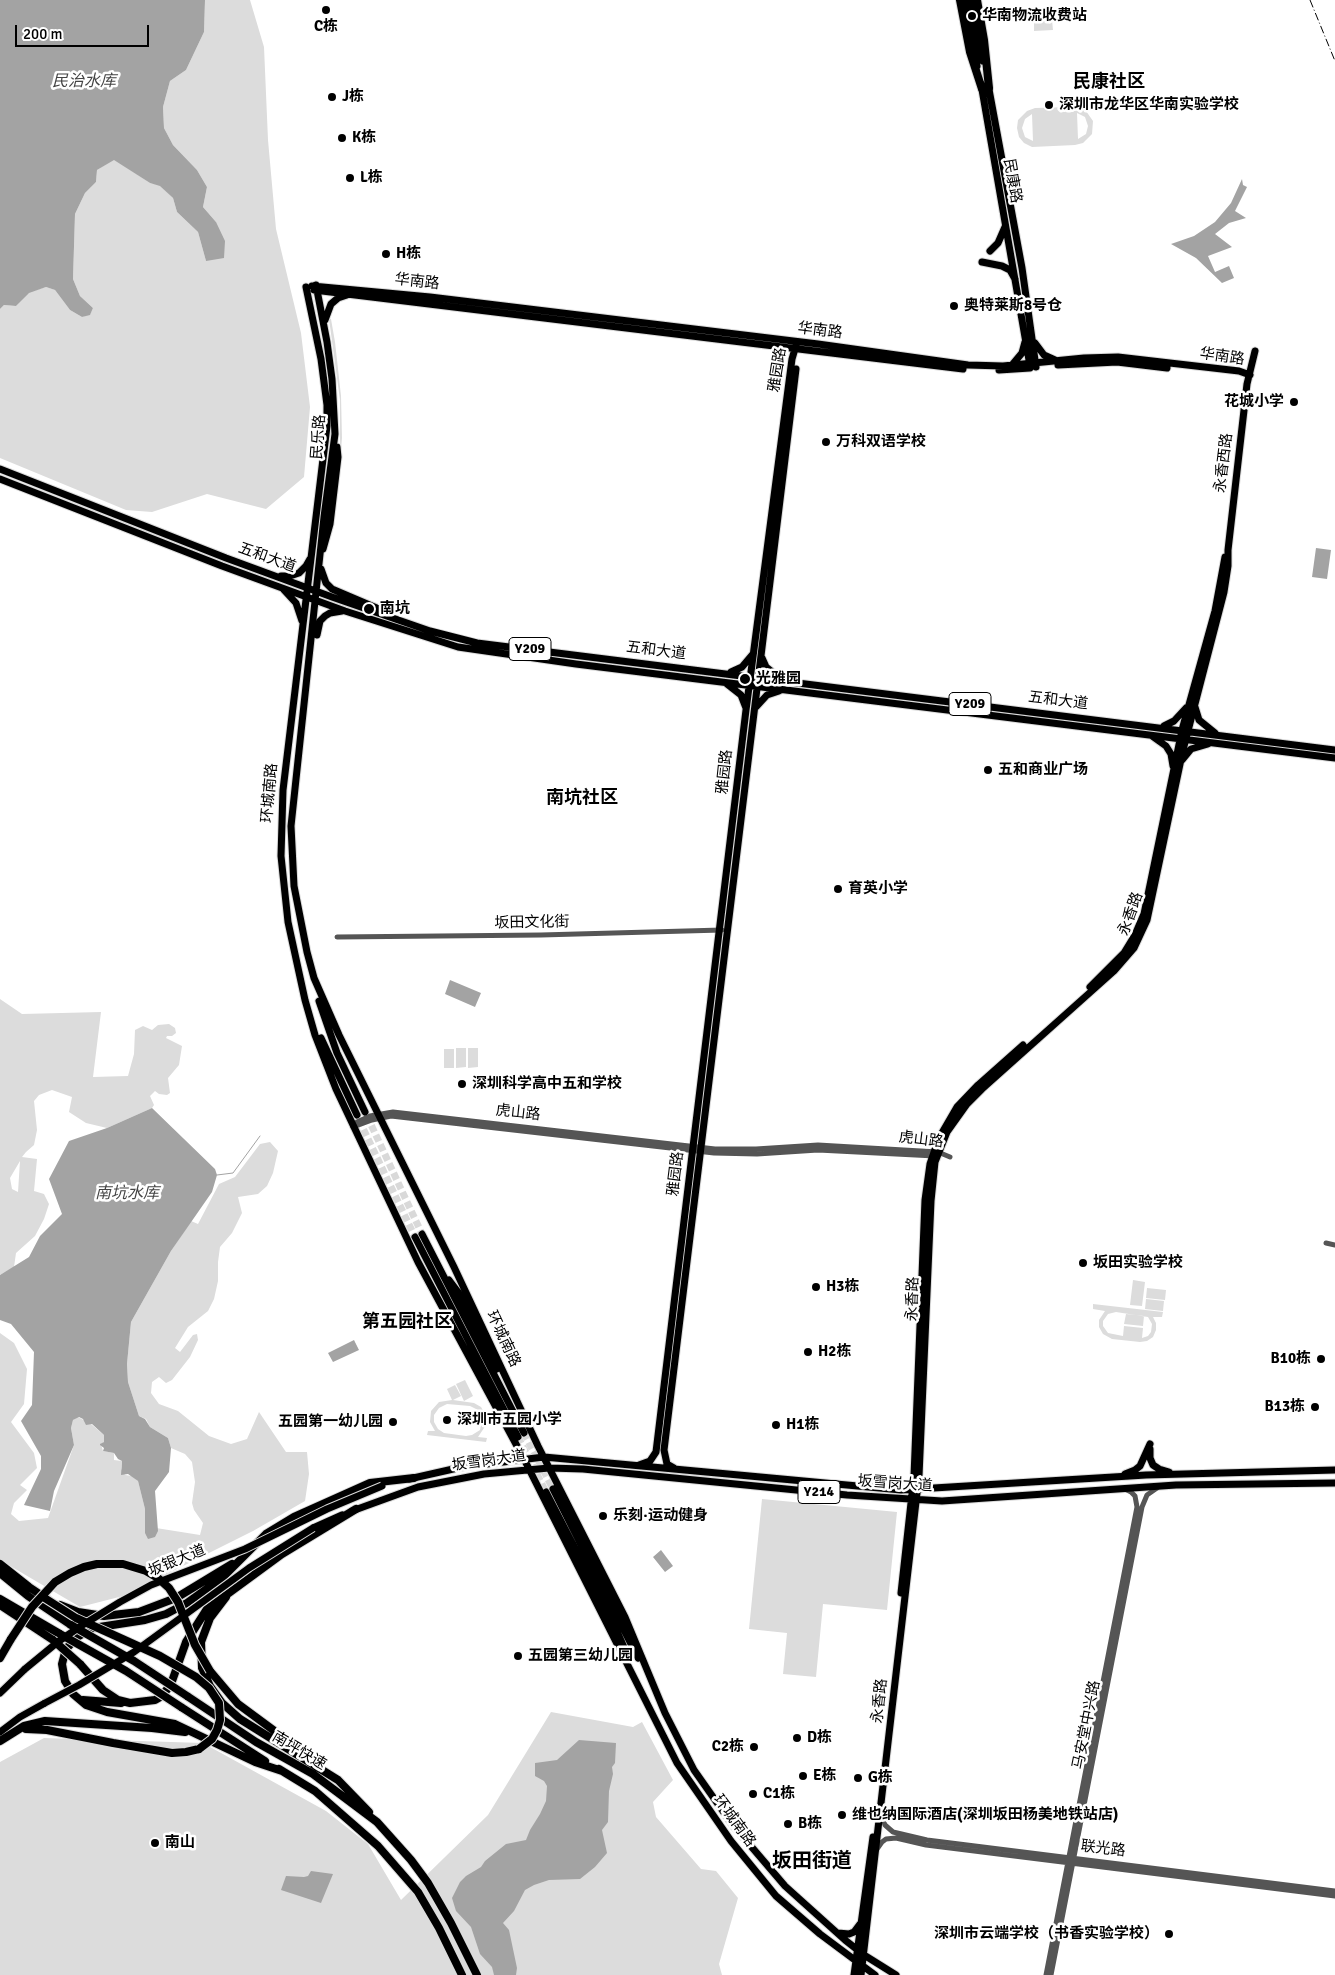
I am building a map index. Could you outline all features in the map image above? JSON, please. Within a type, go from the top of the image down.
[{"type":"highway","points":[[960,0],[970,52],[985,88]]},
{"type":"highway","points":[[977,0],[984,40],[985,88]]},
{"type":"highway","points":[[282,1771],[255,1762],[202,1736],[164,1721],[95,1708],[76,1698],[68,1688],[62,1673],[63,1657],[70,1643],[93,1628],[145,1620],[177,1608],[222,1578],[258,1541],[277,1526],[370,1483],[414,1478]]},
{"type":"highway","points":[[76,1698],[100,1703],[130,1703],[149,1702],[162,1696],[175,1676],[186,1642],[207,1609],[282,1554],[356,1509]]},
{"type":"highway","points":[[43,1597],[66,1608],[85,1613],[104,1616],[127,1614],[153,1608],[176,1598],[240,1559]]},
{"type":"highway","points":[[0,1564],[43,1597],[76,1618],[160,1656],[196,1677],[210,1688],[219,1703],[220,1720],[212,1739],[199,1749],[186,1752],[172,1753],[32,1728],[16,1731]]},
{"type":"highway","points":[[0,1658],[32,1607],[55,1582],[70,1573],[97,1564],[123,1564],[146,1571],[158,1578],[169,1588],[178,1602],[195,1645],[219,1684],[238,1704],[308,1756],[348,1789],[377,1822]]},
{"type":"highway","name":"南坪快速","points":[[0,1573],[28,1596],[71,1625],[134,1661],[256,1742],[313,1774],[377,1822],[411,1860],[428,1883],[477,1975]]},
{"type":"highway","points":[[230,1591],[210,1618],[203,1634],[200,1650],[206,1679],[222,1703],[240,1719],[324,1770]]},
{"type":"highway","name":"南坪快速","points":[[0,1599],[126,1670],[224,1736],[315,1791],[378,1846],[418,1892],[439,1928],[462,1975]]},
{"type":"highway","points":[[0,1605],[52,1640],[80,1664],[110,1696],[130,1703]]},
{"type":"highway","points":[[0,1741],[31,1724],[54,1720],[169,1729],[202,1736]]},
{"type":"main road","name":"民康路","points":[[965,0],[985,88]]},
{"type":"main road","name":"民康路","points":[[971,0],[993,132],[1022,268],[1029,339]]},
{"type":"main road","name":"民康路","points":[[993,132],[1006,224],[1033,365]]},
{"type":"main road","points":[[990,252],[1002,238],[1006,224]]},
{"type":"main road","points":[[982,262],[1006,268],[1017,281]]},
{"type":"main road","name":"华南路","points":[[306,287],[429,297],[968,370],[1003,370],[1057,360],[1102,357],[1131,358],[1239,371],[1250,375]]},
{"type":"main road","name":"民乐路","points":[[306,287],[318,344],[327,405],[325,445],[308,588]]},
{"type":"main road","name":"华南路","points":[[317,288],[351,294],[797,347],[968,365],[1117,362],[1213,373],[1250,375]]},
{"type":"main road","name":"民乐路","points":[[317,288],[334,398],[335,434],[317,591]]},
{"type":"main road","points":[[324,326],[326,314],[331,304],[338,298],[351,294]]},
{"type":"main road","points":[[1011,365],[1022,353],[1029,339],[1044,356],[1057,360]]},
{"type":"main road","name":"雅园路","points":[[724,930],[742,740],[746,710],[755,677],[797,347]]},
{"type":"main road","name":"永香西路","points":[[1185,730],[1222,602],[1228,566],[1228,550],[1250,375],[1255,351]]},
{"type":"main road","name":"五和大道","points":[[0,469],[271,575],[430,631],[477,643],[1156,726],[1335,750]]},
{"type":"main road","name":"五和大道","points":[[0,479],[345,611],[427,638],[479,651],[1335,758]]},
{"type":"main road","points":[[271,575],[290,576],[299,573],[306,566],[312,554]]},
{"type":"main road","points":[[320,559],[324,578],[332,589],[363,601],[404,621]]},
{"type":"main road","points":[[280,587],[296,603],[303,630]]},
{"type":"main road","name":"环城南路","points":[[308,588],[283,790],[281,856],[288,922],[305,1000],[327,1068],[353,1127],[418,1262],[524,1459],[677,1763],[753,1869],[782,1902],[855,1962],[862,1971],[874,1975]]},
{"type":"main road","name":"环城南路","points":[[317,591],[293,792],[291,857],[294,886],[307,952],[330,1034],[365,1112]]},
{"type":"main road","points":[[299,664],[308,665],[320,621],[330,612],[345,611]]},
{"type":"main road","points":[[723,673],[734,672],[742,667],[758,650],[766,668],[778,678],[788,681]]},
{"type":"main road","points":[[719,681],[738,692],[746,710]]},
{"type":"main road","name":"雅园路","points":[[639,1465],[650,1461],[656,1452],[750,740],[753,714],[753,686]]},
{"type":"main road","points":[[753,714],[758,704],[767,695],[788,690]]},
{"type":"main road","points":[[1156,726],[1167,725],[1174,721],[1192,703],[1199,720],[1212,731],[1221,735],[1217,743],[1201,745],[1191,749],[1184,756],[1180,765]]},
{"type":"main road","points":[[1147,725],[1146,734],[1166,746],[1172,760],[1173,772]]},
{"type":"main road","name":"永香路","points":[[860,1952],[881,1812],[914,1500],[935,1154],[946,1123],[970,1093],[1111,968],[1130,944],[1140,924],[1147,902],[1173,772],[1185,730]]},
{"type":"main road","name":"永香路","points":[[935,1154],[951,1125],[974,1096],[1114,972],[1134,948],[1150,910],[1180,765],[1183,739]]},
{"type":"main road","points":[[742,740],[750,740]]},
{"type":"main road","name":"环城南路","points":[[314,978],[338,1035],[454,1267],[549,1468],[626,1617],[665,1713]]},
{"type":"main road","name":"环城南路","points":[[305,1000],[318,1033],[357,1115]]},
{"type":"main road","name":"雅园路","points":[[674,1468],[667,1464],[664,1450],[697,1149]]},
{"type":"main road","name":"环城南路","points":[[418,1235],[436,1263],[521,1435],[440,1286],[418,1235]]},
{"type":"main road","points":[[436,1263],[458,1292],[494,1364],[514,1394]]},
{"type":"main road","points":[[440,1286],[475,1371]]},
{"type":"main road","points":[[1115,1477],[1138,1468],[1144,1460],[1150,1444],[1150,1458],[1153,1465],[1175,1474]]},
{"type":"main road","name":"坂雪岗大道","points":[[382,1486],[462,1467],[544,1457],[901,1490],[1175,1474],[1335,1470]]},
{"type":"main road","name":"坂雪岗大道","points":[[0,1732],[20,1717],[134,1652],[249,1568],[313,1528],[356,1509],[418,1486],[484,1474],[549,1468],[583,1469],[942,1501],[1160,1486],[1335,1483]]},
{"type":"main road","name":"坂银大道","points":[[0,1693],[25,1668],[59,1641],[120,1602],[151,1586],[245,1549],[328,1509],[382,1486]]},
{"type":"main road","name":"环城南路","points":[[651,1712],[610,1616],[550,1491],[694,1770],[732,1824],[785,1886],[835,1932],[860,1952],[896,1975]]},
{"type":"main road","name":"永香路","points":[[860,1952],[862,1922],[914,1500]]},
{"type":"main road","points":[[835,1932],[849,1934],[854,1932],[862,1922]]},
{"type":"main road","points":[[854,1975],[855,1962],[860,1952]]},
{"type":"main road","points":[[860,1952],[862,1971]]},
{"type":"street","name":"坂田文化街","points":[[337,937],[541,936],[724,930]]},
{"type":"street","name":"虎山路","points":[[353,1127],[378,1116],[392,1116],[742,1154],[818,1150],[935,1154]]},
{"type":"street","points":[[1326,1243],[1335,1244]]},
{"type":"street","name":"马安堂中兴路","points":[[1046,1975],[1142,1507],[1147,1495],[1160,1486]]},
{"type":"street","name":"马安堂中兴路","points":[[1051,1975],[1070,1860],[1137,1507],[1131,1492],[1122,1488]]},
{"type":"street","name":"联光路","points":[[881,1812],[885,1825],[897,1834],[927,1840],[1335,1896]]},
{"type":"street","name":"联光路","points":[[876,1852],[886,1839],[896,1838],[926,1845],[1335,1891]]},
{"type":"shaded area","points":[[205,0],[250,0],[264,47],[268,140],[276,229],[301,333],[310,407],[304,477],[266,509],[207,494],[152,512],[126,510],[0,458],[0,309],[4,305],[16,306],[29,292],[46,287],[55,290],[70,310],[82,317],[90,314],[93,308],[80,296],[73,279],[75,214],[85,193],[96,182],[97,170],[114,159],[150,183],[160,185],[173,198],[177,212],[198,232],[206,261],[216,222],[203,207],[207,187],[197,170],[173,145],[164,128],[163,107],[170,81],[186,70],[204,32]]},
{"type":"shaded area","points":[[1052,8],[1052,18],[1034,19],[1034,9]]},
{"type":"shaded area","points":[[1052,20],[1053,30],[1034,31],[1034,21]]},
{"type":"shaded area","points":[[1074,107],[1086,111],[1093,121],[1092,134],[1083,143],[1075,145],[1032,147],[1024,143],[1019,137],[1017,128],[1018,120],[1027,111],[1035,108]],"holes":[[[1077,113],[1085,117],[1088,126],[1086,134],[1078,139]],[[1032,114],[1033,141],[1025,137],[1022,128],[1025,119]]]},
{"type":"shaded area","points":[[329,319],[331,319],[335,342],[341,396],[342,438],[340,462],[340,400]]},
{"type":"shaded area","points":[[0,999],[22,1014],[101,1012],[93,1077],[128,1076],[134,1054],[135,1030],[143,1026],[152,1030],[158,1025],[169,1024],[175,1028],[176,1033],[166,1038],[182,1046],[179,1065],[168,1078],[170,1093],[167,1095],[159,1094],[155,1091],[150,1096],[154,1105],[152,1108],[107,1128],[86,1123],[69,1112],[72,1097],[52,1090],[39,1095],[34,1101],[37,1130],[34,1145],[22,1157],[37,1159],[34,1191],[44,1194],[49,1204],[35,1236],[16,1253],[14,1267],[0,1275]],"holes":[[[20,1161],[18,1192],[12,1189],[10,1178]]]},
{"type":"shaded area","points":[[456,1048],[466,1048],[466,1067],[456,1068]]},
{"type":"shaded area","points":[[468,1048],[478,1048],[478,1067],[468,1068]]},
{"type":"shaded area","points":[[444,1049],[454,1049],[454,1068],[444,1068]]},
{"type":"shaded area","points":[[270,1142],[278,1151],[273,1173],[267,1186],[258,1194],[238,1197],[242,1213],[232,1233],[220,1247],[218,1281],[214,1299],[208,1311],[188,1327],[175,1348],[180,1352],[193,1335],[197,1334],[198,1340],[190,1357],[172,1380],[166,1383],[159,1377],[152,1382],[151,1393],[159,1404],[178,1411],[209,1436],[231,1444],[247,1439],[259,1412],[286,1452],[307,1452],[309,1474],[305,1501],[253,1531],[123,1596],[80,1607],[0,1560],[0,1333],[14,1343],[27,1369],[24,1404],[11,1422],[34,1453],[37,1468],[20,1485],[27,1490],[14,1503],[11,1514],[19,1521],[48,1518],[74,1445],[71,1428],[73,1420],[78,1417],[91,1424],[104,1435],[104,1442],[101,1444],[103,1451],[114,1453],[114,1460],[122,1461],[121,1469],[125,1475],[132,1476],[138,1481],[145,1509],[145,1533],[156,1528],[200,1535],[203,1523],[194,1510],[192,1503],[195,1482],[192,1462],[185,1454],[171,1448],[168,1438],[150,1427],[146,1419],[139,1416],[128,1382],[127,1364],[131,1322],[171,1251],[191,1221],[198,1224],[219,1184],[235,1177],[260,1144]]},
{"type":"shaded area","points":[[1133,1280],[1145,1282],[1142,1306],[1130,1305]]},
{"type":"shaded area","points":[[1147,1288],[1166,1290],[1165,1300],[1146,1298]]},
{"type":"shaded area","points":[[1146,1299],[1164,1301],[1163,1311],[1145,1309]]},
{"type":"shaded area","points":[[1093,1304],[1163,1312],[1162,1317],[1153,1317],[1156,1323],[1156,1330],[1153,1337],[1147,1341],[1140,1342],[1112,1339],[1103,1334],[1099,1327],[1099,1320],[1105,1311],[1093,1309]],"holes":[[[1116,1312],[1148,1317],[1152,1324],[1151,1332],[1148,1336],[1142,1338],[1143,1328],[1124,1326],[1123,1336],[1108,1333],[1103,1326],[1103,1321],[1108,1314]]]},
{"type":"shaded area","points":[[1126,1314],[1144,1316],[1143,1326],[1124,1324]]},
{"type":"shaded area","points":[[465,1380],[473,1396],[464,1401],[456,1384]]},
{"type":"shaded area","points":[[455,1385],[461,1396],[453,1400],[474,1403],[481,1407],[485,1414],[486,1425],[478,1437],[487,1438],[486,1442],[427,1435],[428,1431],[435,1431],[430,1422],[431,1411],[439,1402],[452,1400],[447,1389]],"holes":[[[447,1404],[470,1406],[478,1410],[482,1418],[480,1430],[466,1436],[444,1433],[438,1429],[434,1422],[434,1415],[439,1408]]]},
{"type":"shaded area","points":[[762,1499],[897,1512],[887,1610],[823,1604],[816,1677],[783,1674],[787,1633],[749,1629]]},
{"type":"shaded area","points":[[551,1712],[633,1727],[642,1722],[673,1780],[653,1802],[656,1817],[701,1869],[716,1871],[738,1898],[719,1964],[722,1975],[0,1975],[0,1762],[44,1738],[203,1743],[326,1811],[368,1844],[401,1900],[488,1815]]},
{"type":"water","name":"民治水库","points":[[0,0],[205,0],[204,32],[186,70],[170,81],[163,107],[164,128],[173,145],[197,170],[207,187],[203,207],[216,222],[225,241],[224,258],[206,261],[198,232],[177,212],[173,198],[160,186],[150,183],[114,160],[97,170],[96,182],[85,193],[75,214],[73,279],[80,296],[93,308],[90,315],[82,317],[70,310],[55,290],[46,287],[29,293],[16,306],[4,305],[0,309]]},
{"type":"water","points":[[1242,179],[1243,185],[1247,187],[1235,211],[1246,218],[1229,223],[1215,234],[1232,247],[1208,256],[1215,272],[1229,266],[1234,278],[1222,283],[1196,258],[1171,244],[1194,236],[1215,222],[1231,203]]},
{"type":"water","points":[[1316,548],[1331,550],[1327,579],[1312,577]]},
{"type":"water","points":[[450,980],[481,993],[475,1007],[445,994]]},
{"type":"water","name":"南坑水库","points":[[152,1108],[215,1169],[217,1175],[212,1192],[171,1251],[131,1322],[127,1364],[128,1382],[139,1416],[145,1419],[150,1427],[168,1438],[171,1448],[169,1472],[155,1491],[158,1531],[155,1537],[148,1539],[145,1533],[145,1509],[138,1481],[128,1474],[121,1475],[122,1461],[114,1453],[103,1451],[104,1448],[100,1445],[104,1442],[104,1435],[92,1424],[86,1425],[83,1419],[79,1417],[73,1420],[71,1428],[74,1445],[54,1491],[50,1511],[24,1505],[41,1469],[41,1456],[21,1421],[32,1405],[34,1352],[11,1324],[0,1320],[0,1275],[29,1257],[40,1236],[62,1214],[49,1179],[69,1141],[107,1128]]},
{"type":"water","points":[[354,1340],[359,1350],[333,1362],[328,1353]]},
{"type":"water","points":[[661,1550],[673,1566],[665,1572],[653,1557]]},
{"type":"water","points":[[579,1740],[616,1743],[615,1763],[612,1767],[613,1774],[609,1791],[608,1822],[602,1830],[607,1853],[595,1867],[580,1879],[549,1880],[525,1890],[514,1911],[503,1923],[509,1930],[517,1968],[516,1975],[494,1975],[492,1967],[480,1954],[471,1927],[456,1911],[452,1898],[460,1882],[466,1876],[481,1867],[485,1861],[506,1844],[526,1840],[546,1801],[547,1786],[544,1781],[535,1776],[535,1763],[557,1760]]},
{"type":"water","points":[[311,1871],[333,1874],[321,1903],[281,1890],[286,1876],[304,1877],[308,1876]]},
{"type":"waterway","points":[[217,1175],[233,1173],[260,1136]]},
{"type":"tunnel","points":[[367,1116],[422,1234]]},
{"type":"tunnel","points":[[359,1120],[415,1237]]},
{"type":"tunnel","points":[[524,1433],[553,1489]]},
{"type":"tunnel","points":[[518,1437],[546,1492]]},
{"type":"railway","points":[[1310,0],[1335,61]]},
{"type":"place","name":"C栋","points":[[326,10]]},
{"type":"place","name":"华南物流收费站","points":[[972,16]]},
{"type":"place","name":"J栋","points":[[332,97]]},
{"type":"place","name":"深圳市龙华区华南实验学校","points":[[1049,105]]},
{"type":"place","name":"K栋","points":[[342,138]]},
{"type":"place","name":"L栋","points":[[350,178]]},
{"type":"place","name":"H栋","points":[[386,254]]},
{"type":"place","name":"奥特莱斯8号仓","points":[[954,306]]},
{"type":"place","name":"花城小学","points":[[1294,402]]},
{"type":"place","name":"万科双语学校","points":[[826,442]]},
{"type":"place","name":"南坑","points":[[369,609]]},
{"type":"place","name":"光雅园","points":[[745,679]]},
{"type":"place","name":"五和商业广场","points":[[988,770]]},
{"type":"place","name":"育英小学","points":[[838,889]]},
{"type":"place","name":"深圳科学高中五和学校","points":[[462,1084]]},
{"type":"place","name":"坂田实验学校","points":[[1083,1263]]},
{"type":"place","name":"H3栋","points":[[816,1287]]},
{"type":"place","name":"H2栋","points":[[808,1352]]},
{"type":"place","name":"B10栋","points":[[1321,1359]]},
{"type":"place","name":"B13栋","points":[[1315,1407]]},
{"type":"place","name":"深圳市五园小学","points":[[447,1420]]},
{"type":"place","name":"五园第一幼儿园","points":[[393,1422]]},
{"type":"place","name":"H1栋","points":[[776,1425]]},
{"type":"place","name":"乐刻·运动健身","points":[[603,1516]]},
{"type":"place","name":"五园第三幼儿园","points":[[518,1656]]},
{"type":"place","name":"D栋","points":[[797,1738]]},
{"type":"place","name":"C2栋","points":[[754,1747]]},
{"type":"place","name":"E栋","points":[[803,1776]]},
{"type":"place","name":"G栋","points":[[858,1778]]},
{"type":"place","name":"C1栋","points":[[753,1794]]},
{"type":"place","name":"维也纳国际酒店(深圳坂田杨美地铁站店)","points":[[842,1815]]},
{"type":"place","name":"B栋","points":[[788,1824]]},
{"type":"place","name":"南山","points":[[155,1843]]},
{"type":"place","name":"深圳市云端学校（书香实验学校）","points":[[1169,1934]]},
{"type":"district","name":"民康社区","points":[[1109,82]]},
{"type":"district","name":"南坑社区","points":[[582,798]]},
{"type":"district","name":"第五园社区","points":[[407,1322]]},
{"type":"district","name":"坂田街道","points":[[812,1862]]}]
